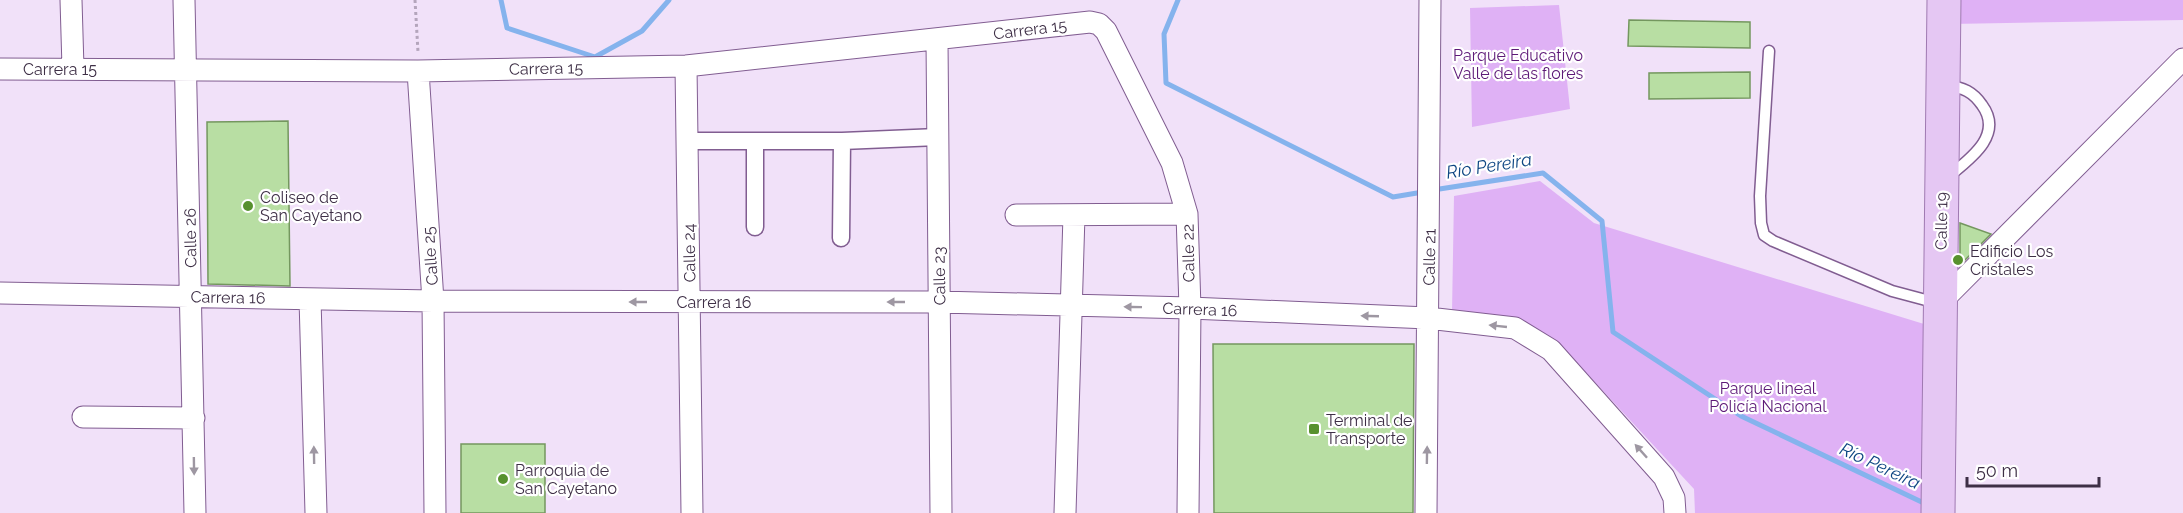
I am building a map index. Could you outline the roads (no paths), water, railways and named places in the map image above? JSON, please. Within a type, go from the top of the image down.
[{"type":"main road","name":"Calle 19","points":[[1938,505],[1944,0]]},
{"type":"street","points":[[71,0],[74,68]]},
{"type":"street","name":"Calle 26","points":[[184,0],[195,513]]},
{"type":"street","name":"Calle 21","points":[[1426,513],[1430,232],[1430,0]]},
{"type":"street","name":"Carrera 15","points":[[0,69],[418,71],[686,66],[1090,22]]},
{"type":"street","name":"Calle 22","points":[[1090,22],[1099,24],[1106,31],[1172,163],[1188,214],[1190,308],[1188,513]]},
{"type":"street","name":"Calle 23","points":[[937,40],[941,513]]},
{"type":"street","points":[[1940,303],[2183,59]]},
{"type":"street","name":"Calle 24","points":[[686,66],[692,513]]},
{"type":"street","name":"Calle 25","points":[[418,71],[433,301],[435,513]]},
{"type":"street","points":[[687,141],[843,141],[938,138]]},
{"type":"street","points":[[755,141],[755,227]]},
{"type":"street","points":[[841,238],[843,141]]},
{"type":"street","points":[[1016,215],[1188,214]]},
{"type":"street","points":[[1065,513],[1074,215]]},
{"type":"street","name":"Carrera 16","points":[[0,293],[433,301],[939,302],[1072,305],[1428,318],[1515,328],[1551,350],[1664,477],[1674,498],[1675,513]]},
{"type":"street","points":[[310,299],[316,513]]},
{"type":"street","points":[[83,417],[194,418]]},
{"type":"lane","points":[[1769,51],[1760,196],[1764,235],[1773,241],[1892,291],[1940,303]]},
{"type":"lane","points":[[1942,182],[1974,155],[1986,139],[1990,128],[1987,111],[1975,95],[1959,87],[1943,85]]},
{"type":"waterway","name":"Río Pereira","points":[[501,0],[507,28],[595,57],[642,31],[669,0]]},
{"type":"waterway","name":"Río Pereira","points":[[1178,0],[1164,34],[1166,83],[1393,197],[1423,192]]},
{"type":"waterway","name":"Río Pereira","points":[[1433,190],[1543,173],[1602,221],[1613,332],[1741,416],[1928,505]]},
{"type":"place","name":"Coliseo de San Cayetano","points":[[248,206]]},
{"type":"place","name":"Edificio Los Cristales","points":[[1958,260]]},
{"type":"place","name":"Terminal de Transporte","points":[[1314,429]]},
{"type":"place","name":"Parroquia de San Cayetano","points":[[503,479]]},
{"type":"park label","name":"Parque Educativo Valle de las flores","points":[[1518,64]]},
{"type":"park label","name":"Parque lineal Policía Nacional","points":[[1768,397]]}]
